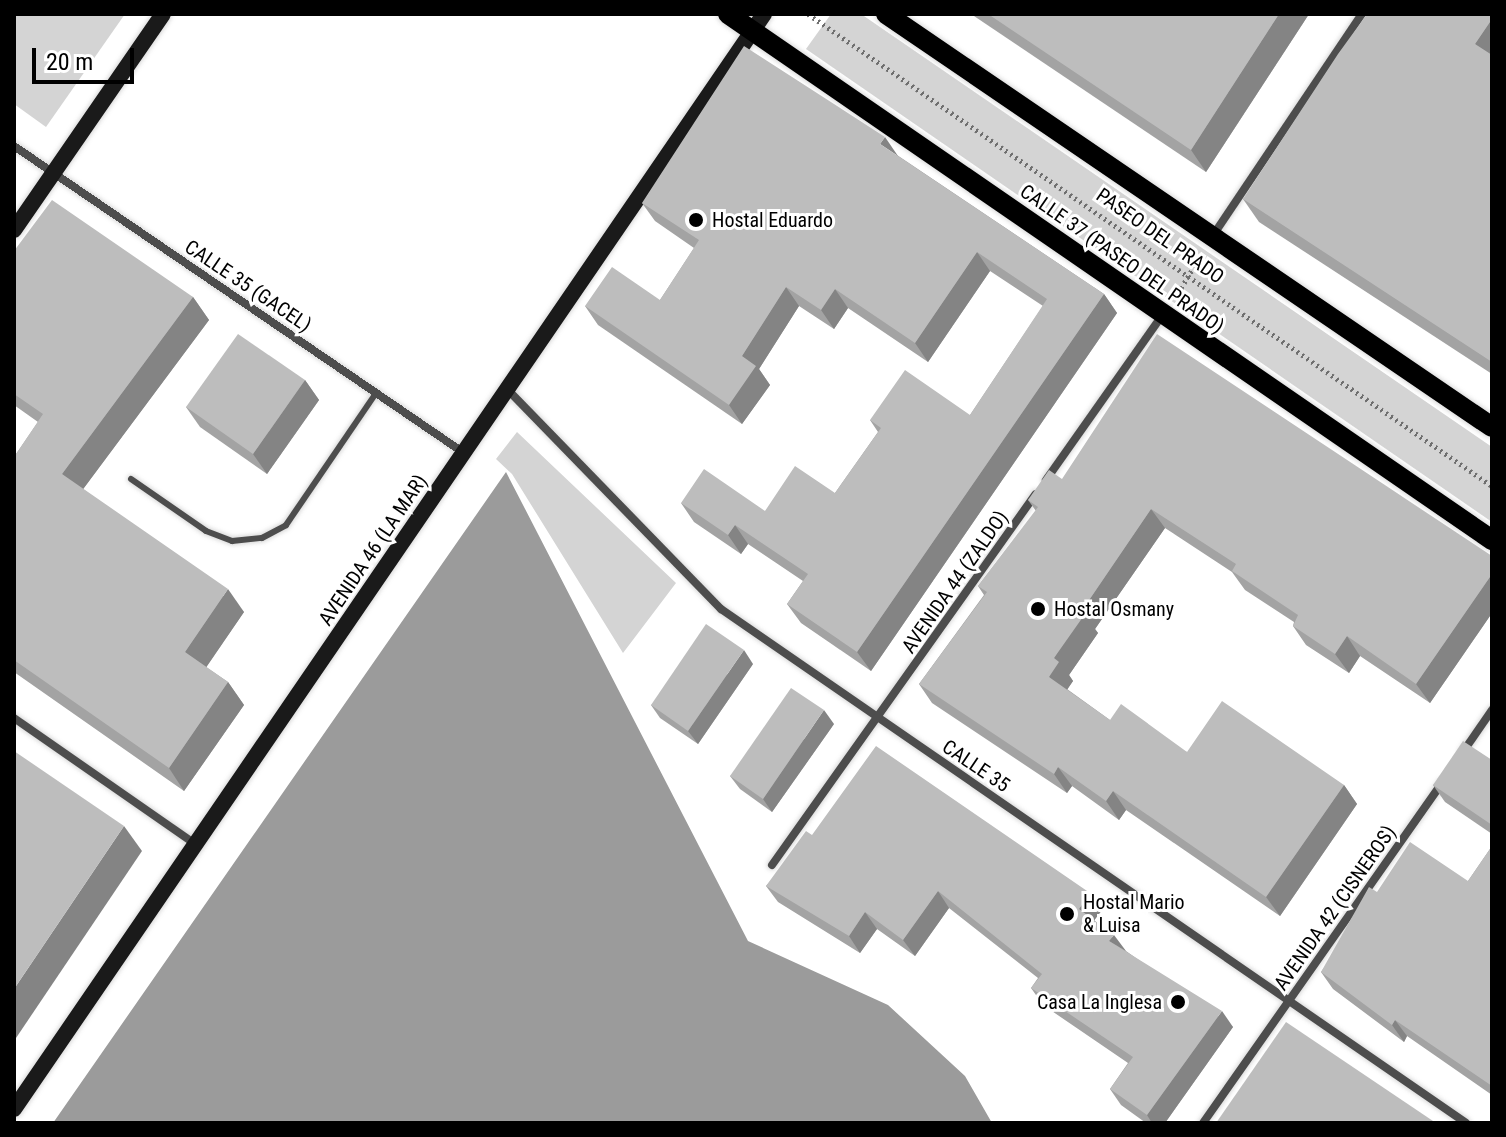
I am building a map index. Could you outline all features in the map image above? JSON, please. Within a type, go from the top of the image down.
[{"type":"main road","points":[[14,230],[163,14]]},
{"type":"main road","name":"CALLE 37 (PASEO DEL PRADO)","points":[[728,14],[759,22],[1161,317],[1492,540]]},
{"type":"main road","points":[[886,14],[1214,234],[1492,427]]},
{"type":"main road","name":"AVENIDA 46 (LA MAR)","points":[[14,1109],[759,22]]},
{"type":"street","points":[[1214,234],[1362,14]]},
{"type":"street","name":"CALLE 35 (GACEL)","points":[[14,146],[464,453]]},
{"type":"street","name":"AVENIDA 44 (ZALDO)","points":[[772,865],[1161,317]]},
{"type":"street","name":"CALLE 35","points":[[507,389],[721,609],[1466,1123]]},
{"type":"street","points":[[1457,761],[1492,710]]},
{"type":"street","points":[[14,718],[195,844]]},
{"type":"street","name":"AVENIDA 42 (CISNEROS)","points":[[1203,1123],[1448,773]]},
{"type":"lane","points":[[131,479],[206,531],[232,541],[262,538],[286,525],[376,393]]},
{"type":"path","name":"PASEO DEL PRADO","points":[[808,14],[1492,486]]},
{"type":"path","points":[[1161,317],[1214,234]]},
{"type":"shaded area","points":[[14,14],[125,14],[46,127],[14,104]]},
{"type":"shaded area","points":[[831,14],[861,14],[1492,447],[1492,522],[806,49]]},
{"type":"shaded area","points":[[517,432],[676,583],[623,653],[512,474],[496,459]]},
{"type":"shaded area","points":[[506,472],[748,941],[888,1005],[965,1076],[992,1123],[53,1123]]},
{"type":"building","points":[[988,14],[1279,14],[1191,150]]},
{"type":"building","points":[[1367,14],[1492,14],[1492,19],[1475,44],[1492,55],[1492,362],[1243,199]]},
{"type":"building","points":[[744,46],[885,137],[880,144],[1104,294],[857,652],[787,604],[808,574],[735,525],[728,535],[681,503],[704,469],[765,511],[795,466],[835,493],[881,428],[870,420],[905,370],[970,415],[1047,299],[977,252],[915,343],[835,289],[821,310],[786,287],[742,356],[756,366],[729,405],[585,306],[612,267],[660,300],[699,240],[642,203]]},
{"type":"building","points":[[52,200],[193,297],[62,474],[228,589],[185,652],[228,682],[169,768],[14,660],[14,457],[43,414],[14,394],[14,251]]},
{"type":"building","points":[[238,334],[305,380],[253,454],[186,407]]},
{"type":"building","points":[[1157,334],[1492,556],[1492,574],[1416,684],[1347,636],[1335,654],[1293,626],[1298,615],[1232,571],[1236,564],[1151,509],[1081,612],[1085,614],[1054,658],[1059,662],[1049,677],[1110,720],[1121,704],[1187,752],[1222,701],[1344,785],[1266,897],[1113,791],[1106,801],[1058,767],[1054,774],[919,684],[987,592],[978,586],[1038,507],[1028,500],[1049,470],[1062,479]]},
{"type":"building","points":[[706,624],[744,650],[688,731],[651,705]]},
{"type":"building","points":[[791,688],[824,710],[763,799],[730,776]]},
{"type":"building","points":[[1463,741],[1492,760],[1492,825],[1433,785]]},
{"type":"building","points":[[876,746],[1090,893],[1079,909],[1114,935],[1109,941],[1222,1011],[1147,1115],[1110,1089],[1133,1057],[1031,988],[1042,974],[938,891],[903,940],[865,912],[849,936],[766,886],[806,831],[812,835]]},
{"type":"building","points":[[14,751],[124,826],[14,989]]},
{"type":"building","points":[[1410,842],[1468,881],[1492,846],[1492,1086],[1395,1020],[1392,1025],[1321,972],[1369,887],[1377,892]]},
{"type":"building","points":[[1286,1022],[1436,1123],[1216,1123]]},
{"type":"place","name":"Hostal Eduardo","points":[[696,220]]},
{"type":"place","name":"Hostal Osmany","points":[[1038,609]]},
{"type":"place","name":"Hostal Mario & Luisa","points":[[1067,914]]},
{"type":"place","name":"Casa La Inglesa","points":[[1178,1002]]}]
